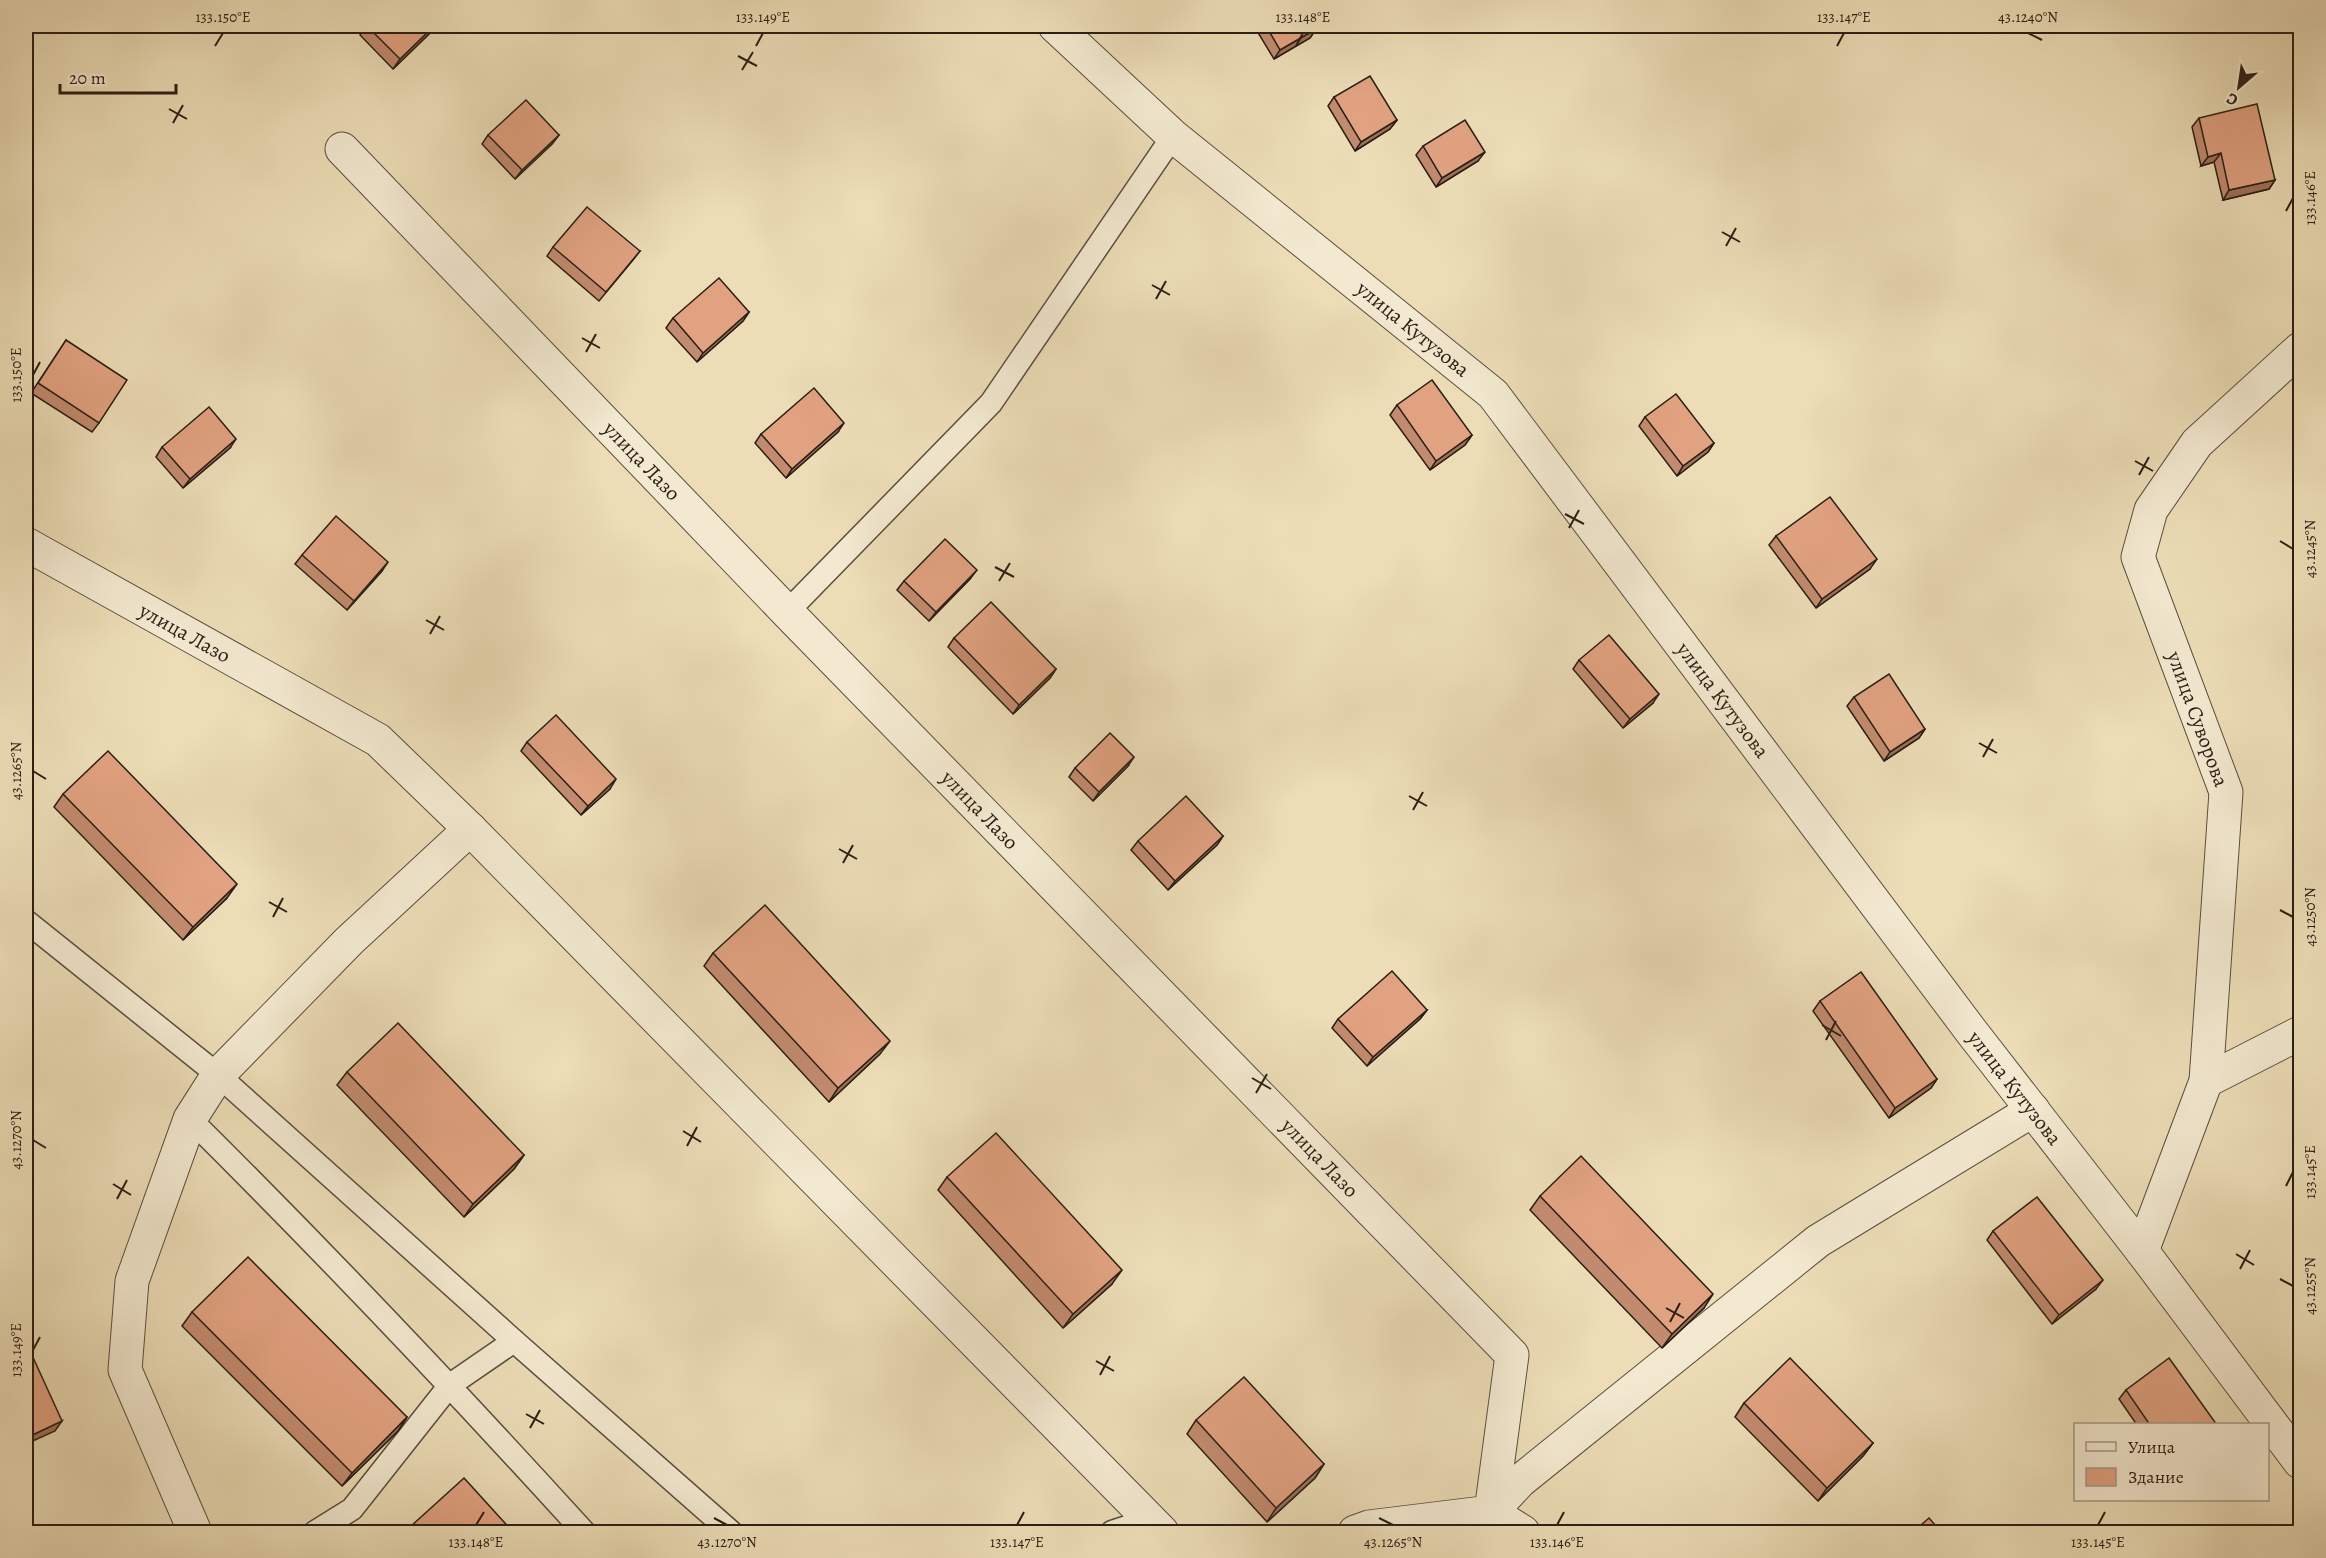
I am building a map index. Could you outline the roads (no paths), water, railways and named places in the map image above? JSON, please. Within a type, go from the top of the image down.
[{"type":"street","name":"улица Кутузова","points":[[1055,26],[1173,135],[1493,394],[1963,1021],[2142,1251],[2301,1462]]},
{"type":"street","name":"улица Лазо","points":[[342,149],[787,612],[1512,1355],[1491,1512]]},
{"type":"street","name":"улица Суворова","points":[[2142,1251],[2206,1082],[2226,792],[2138,557],[2151,510],[2197,443],[2301,349]]},
{"type":"street","name":"улица Лазо","points":[[26,544],[378,740],[470,829],[1155,1526]]},
{"type":"street","points":[[195,1533],[125,1370],[132,1281],[190,1119],[218,1075],[349,941],[470,829]]},
{"type":"street","points":[[2206,1082],[2301,1033]]},
{"type":"street","points":[[1355,1533],[1369,1527],[1491,1512],[1520,1481],[1818,1241],[2033,1110]]},
{"type":"street","points":[[1491,1512],[1523,1533]]},
{"type":"lane","points":[[787,612],[991,403],[1173,135]]},
{"type":"lane","points":[[26,921],[218,1075],[731,1533]]},
{"type":"lane","points":[[190,1119],[304,1232],[450,1385],[584,1533]]},
{"type":"lane","points":[[315,1533],[352,1509],[450,1385],[514,1341]]},
{"type":"lane","points":[[1112,1533],[1155,1526]]}]
